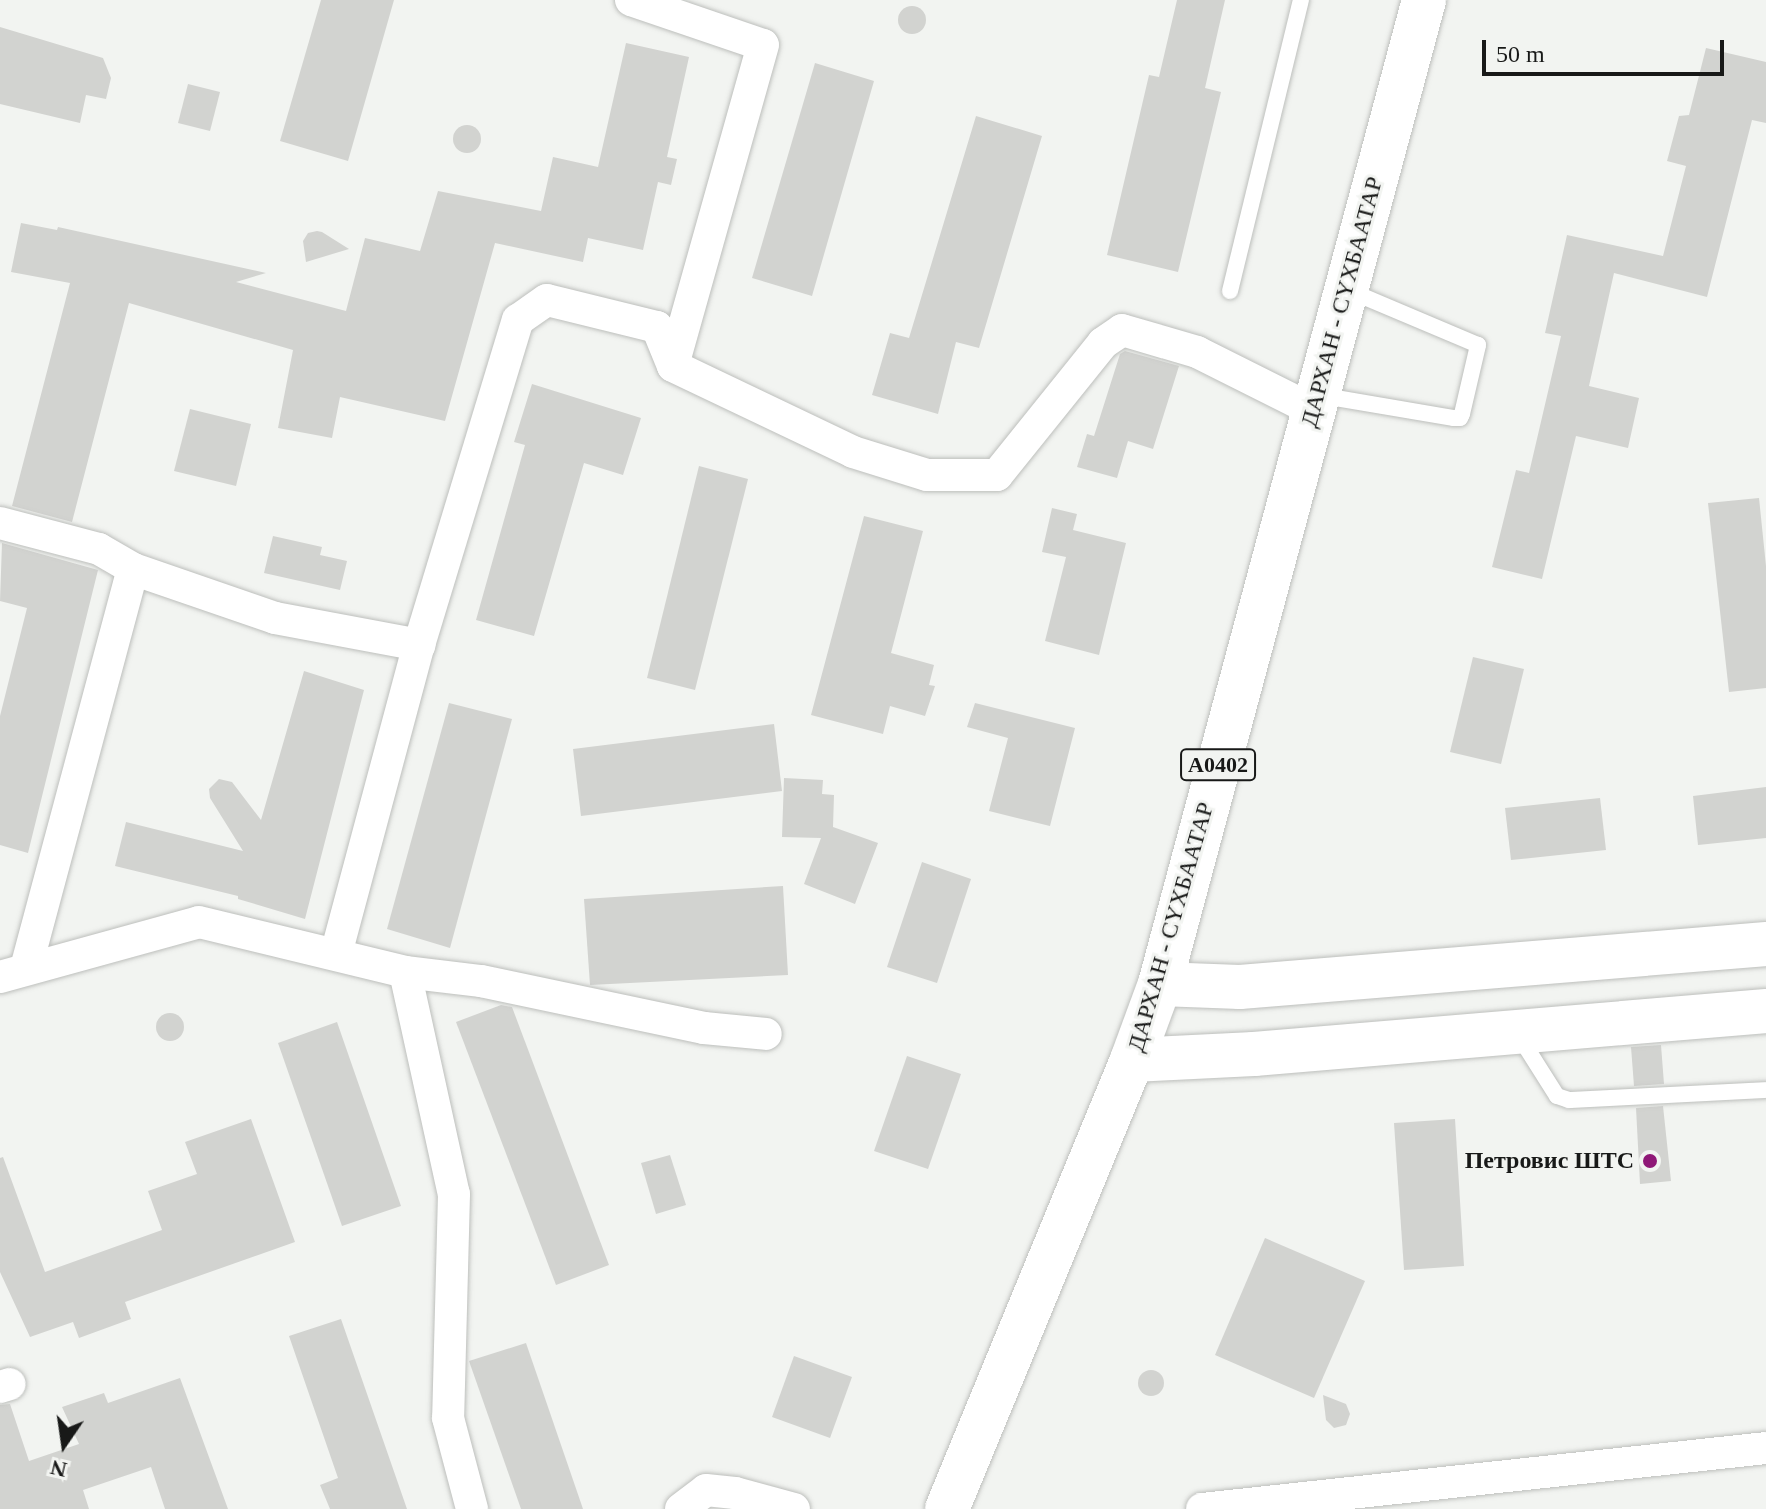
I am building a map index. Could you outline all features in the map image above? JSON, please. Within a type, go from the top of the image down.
[{"type":"main road","name":"ДАРХАН - СҮХБААТАР","points":[[947,1509],[1132,1060],[1160,984],[1424,0]]},
{"type":"main road","points":[[1160,984],[1250,987],[1766,944]]},
{"type":"main road","points":[[1132,1060],[1766,1011]]},
{"type":"street","points":[[631,0],[763,45],[673,366]]},
{"type":"street","points":[[336,954],[419,645],[518,320],[547,300],[657,327],[673,366],[853,452],[927,475],[997,475],[1103,343],[1122,330],[1197,352],[1315,402]]},
{"type":"street","points":[[0,523],[99,549],[133,569],[275,618],[419,645]]},
{"type":"street","points":[[13,973],[133,569]]},
{"type":"street","points":[[13,973],[199,922],[405,972],[481,981],[704,1028],[766,1034]]},
{"type":"street","points":[[405,972],[454,1194],[448,1418],[472,1509]]},
{"type":"street","points":[[1202,1509],[1766,1448]]},
{"type":"street","points":[[681,1509],[706,1490],[735,1493],[794,1509]]},
{"type":"lane","points":[[1230,291],[1301,0]]},
{"type":"lane","points":[[1315,402],[1454,418],[1460,418],[1462,414],[1478,345],[1345,289]]},
{"type":"lane","points":[[1516,1032],[1557,1096],[1569,1100],[1766,1090]]},
{"type":"building","points":[[321,0],[394,0],[348,161],[280,141]]},
{"type":"building","points":[[1177,0],[1225,0],[1205,88],[1221,92],[1178,272],[1107,255],[1149,75],[1159,77]]},
{"type":"building","points":[[912,6],[922,10],[926,20],[922,30],[912,34],[902,30],[898,20],[902,10]]},
{"type":"building","points":[[0,27],[103,58],[111,78],[106,99],[86,95],[80,123],[0,104]]},
{"type":"building","points":[[626,43],[689,57],[667,157],[677,159],[671,185],[658,182],[643,250],[588,238],[583,262],[495,243],[445,421],[340,397],[332,438],[278,428],[293,350],[129,303],[72,522],[12,506],[70,283],[11,272],[21,223],[57,230],[58,227],[266,273],[236,282],[346,311],[365,238],[420,251],[438,191],[541,211],[553,157],[598,167]]},
{"type":"building","points":[[1706,48],[1766,62],[1766,123],[1752,120],[1707,297],[1614,273],[1589,386],[1639,398],[1628,448],[1576,436],[1542,579],[1492,567],[1516,470],[1529,473],[1561,336],[1545,333],[1567,235],[1663,256],[1686,166],[1667,161],[1679,116],[1689,115]]},
{"type":"building","points":[[815,63],[874,81],[812,296],[752,278]]},
{"type":"building","points":[[188,84],[220,92],[210,131],[178,123]]},
{"type":"building","points":[[976,116],[1042,136],[979,348],[956,342],[938,414],[872,395],[890,333],[909,338]]},
{"type":"building","points":[[467,125],[477,129],[481,139],[477,149],[467,153],[457,149],[453,139],[457,129]]},
{"type":"building","points":[[317,231],[349,249],[306,262],[303,241],[308,233]]},
{"type":"building","points":[[1125,351],[1179,366],[1153,449],[1128,441],[1117,478],[1077,467],[1087,434],[1094,436],[1120,354]]},
{"type":"building","points":[[532,384],[641,418],[623,475],[584,463],[534,636],[476,620],[525,445],[514,442]]},
{"type":"building","points":[[190,409],[251,424],[236,486],[174,471]]},
{"type":"building","points":[[699,466],[748,479],[695,690],[647,678]]},
{"type":"building","points":[[1759,498],[1766,566],[1766,688],[1729,692],[1708,503]]},
{"type":"building","points":[[1052,508],[1077,514],[1073,530],[1126,543],[1099,655],[1045,641],[1066,557],[1042,552]]},
{"type":"building","points":[[864,516],[923,531],[891,653],[934,665],[929,685],[935,686],[925,716],[890,706],[883,734],[811,715]]},
{"type":"building","points":[[273,536],[322,547],[320,555],[347,561],[340,590],[264,573]]},
{"type":"building","points":[[2,543],[98,570],[28,853],[0,845],[0,716],[27,608],[0,601]]},
{"type":"building","points":[[1473,657],[1524,669],[1501,764],[1450,752]]},
{"type":"building","points":[[304,671],[364,690],[305,919],[238,899],[238,896],[115,866],[126,822],[243,851],[210,798],[209,789],[219,779],[232,782],[261,820]]},
{"type":"building","points":[[449,703],[512,719],[450,948],[387,929]]},
{"type":"building","points":[[975,703],[1075,728],[1050,826],[989,811],[1008,738],[967,727]]},
{"type":"building","points":[[774,724],[782,791],[581,816],[573,749]]},
{"type":"building","points":[[784,778],[823,780],[822,794],[834,795],[833,827],[878,843],[855,904],[804,884],[821,838],[782,837]]},
{"type":"building","points":[[1766,787],[1766,838],[1698,845],[1693,796]]},
{"type":"building","points":[[1600,798],[1606,850],[1511,860],[1505,808]]},
{"type":"building","points":[[922,862],[971,879],[937,983],[887,967]]},
{"type":"building","points":[[783,886],[788,975],[590,985],[584,899]]},
{"type":"building","points":[[501,1005],[512,1007],[609,1265],[556,1285],[456,1022]]},
{"type":"building","points":[[170,1013],[180,1017],[184,1027],[180,1037],[170,1041],[160,1037],[156,1027],[160,1017]]},
{"type":"building","points":[[337,1022],[401,1206],[342,1226],[278,1043]]},
{"type":"building","points":[[1661,1045],[1664,1084],[1634,1086],[1631,1047]]},
{"type":"building","points":[[907,1056],[961,1074],[928,1169],[874,1151]]},
{"type":"building","points":[[1663,1106],[1671,1181],[1640,1184],[1636,1108]]},
{"type":"building","points":[[251,1119],[295,1242],[125,1302],[131,1319],[79,1338],[73,1322],[30,1337],[0,1272],[0,1158],[3,1157],[45,1272],[162,1230],[148,1191],[197,1174],[185,1142]]},
{"type":"building","points":[[1455,1119],[1464,1266],[1404,1270],[1394,1123]]},
{"type":"building","points":[[670,1155],[686,1205],[656,1214],[641,1163]]},
{"type":"building","points":[[1265,1238],[1365,1281],[1314,1398],[1215,1355]]},
{"type":"building","points":[[341,1319],[407,1509],[330,1509],[320,1485],[338,1478],[289,1336]]},
{"type":"building","points":[[526,1343],[583,1509],[521,1509],[469,1361]]},
{"type":"building","points":[[794,1356],[852,1377],[830,1438],[772,1417]]},
{"type":"building","points":[[1151,1370],[1160,1374],[1164,1383],[1160,1392],[1151,1396],[1142,1392],[1138,1383],[1142,1374]]},
{"type":"building","points":[[180,1378],[228,1509],[165,1509],[151,1467],[83,1490],[89,1509],[0,1509],[0,1405],[10,1404],[29,1461],[79,1444],[62,1407],[104,1393],[108,1403]]},
{"type":"building","points":[[1323,1395],[1346,1404],[1350,1414],[1346,1425],[1334,1428],[1326,1420]]},
{"type":"place","name":"Петровис ШТС","points":[[1650,1161]]}]
